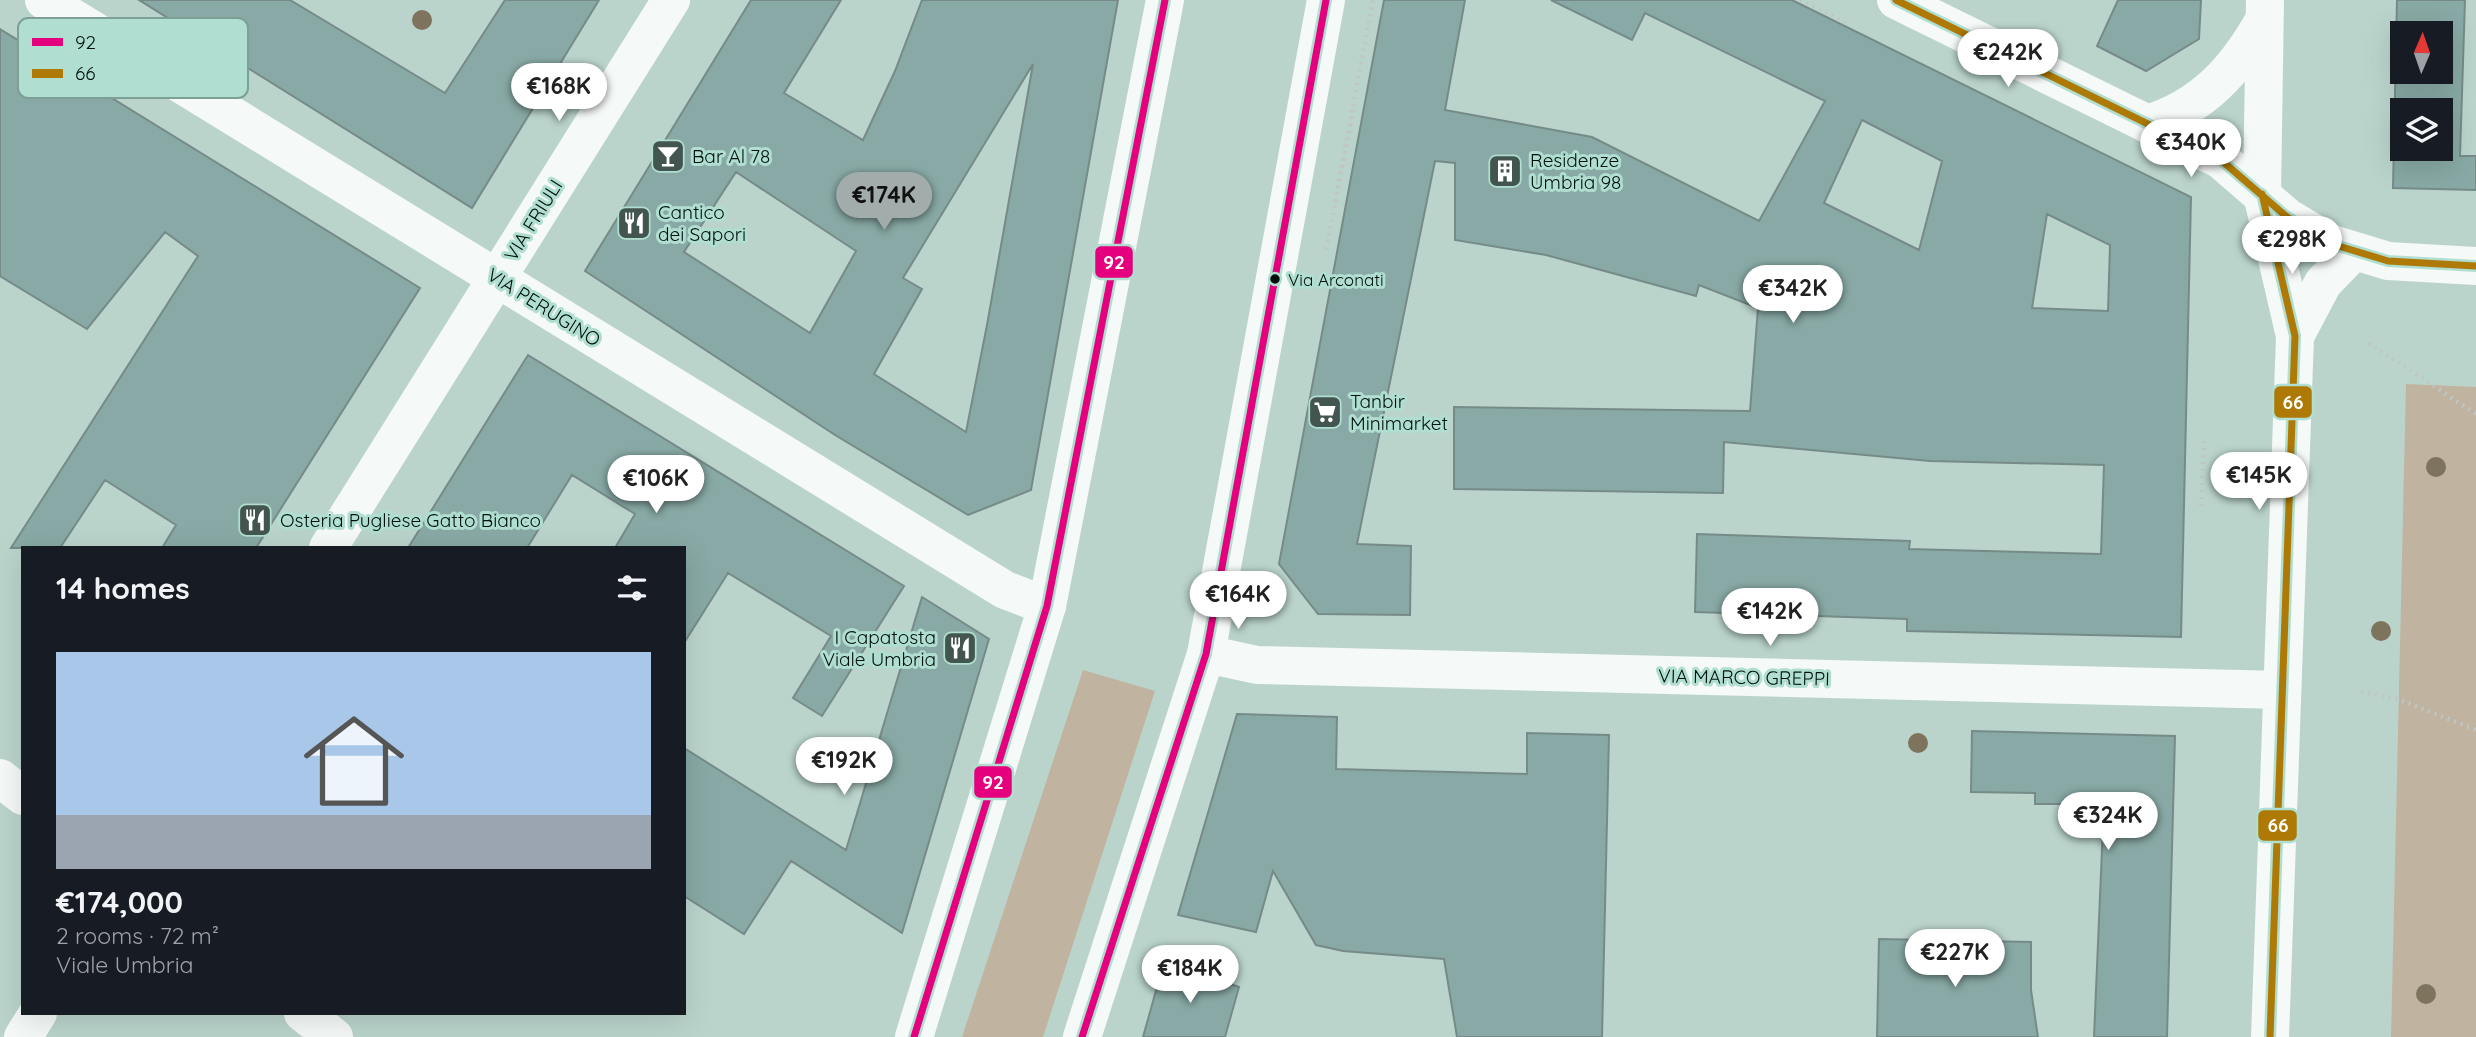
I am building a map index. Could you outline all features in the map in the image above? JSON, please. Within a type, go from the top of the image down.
[{"type":"street","name":"VIA PERUGINO","points":[[44,0],[73,18]]},
{"type":"street","name":"VIA FRIULI","points":[[329,546],[671,0]]},
{"type":"street","points":[[914,1037],[1047,606],[1165,0]]},
{"type":"street","points":[[1082,1037],[1206,654],[1326,0]]},
{"type":"street","points":[[1896,0],[2221,160],[2287,217],[2353,252],[2416,264],[2476,266]]},
{"type":"street","points":[[2147,124],[2178,113],[2211,91],[2245,52],[2265,9]]},
{"type":"street","points":[[2265,9],[2262,194],[2295,336],[2270,1037]]},
{"type":"street","name":"VIA PERUGINO","points":[[204,98],[1005,590],[1047,606]]},
{"type":"street","points":[[2295,336],[2323,283],[2353,252]]},
{"type":"street","name":"VIA MARCO GREPPI","points":[[1206,654],[1257,665],[2282,691]]},
{"type":"street","points":[[0,778],[21,794]]},
{"type":"street","points":[[23,1037],[37,1015]]},
{"type":"street","points":[[306,1015],[334,1037]]},
{"type":"path","points":[[1354,108],[1324,260],[1373,0]]},
{"type":"path","points":[[1800,0],[1846,23]]},
{"type":"path","points":[[2369,343],[2476,414]]},
{"type":"path","points":[[2201,506],[2204,440]]},
{"type":"path","points":[[2361,692],[2398,699],[2476,730]]},
{"type":"shaded area","points":[[2406,384],[2476,387],[2476,1037],[2391,1037]]},
{"type":"shaded area","points":[[1083,670],[1155,691],[1043,1037],[962,1037]]},
{"type":"building","points":[[139,0],[290,0],[445,93],[505,0],[599,0],[472,208],[248,68],[248,18],[168,18]]},
{"type":"building","points":[[751,0],[841,0],[784,93],[863,140],[895,71],[922,0],[1118,0],[1031,490],[968,515],[835,435],[585,271]],"holes":[[[1033,64],[987,325],[966,432],[874,374],[922,289],[903,278]],[[736,172],[856,251],[810,333],[684,252]]]},
{"type":"building","points":[[1384,0],[1465,0],[1445,110],[1592,137],[1759,221],[1825,101],[1645,13],[1632,40],[1551,0],[1792,0],[2191,197],[2181,637],[1907,631],[1907,619],[1695,612],[1697,534],[1910,541],[1909,549],[2101,554],[2104,465],[1930,461],[1724,442],[1723,493],[1454,489],[1454,407],[1750,411],[1758,308],[1699,285],[1696,296],[1546,255],[1455,240],[1455,163],[1435,161],[1357,544],[1411,546],[1410,615],[1318,614],[1279,564]],"holes":[[[1862,120],[1942,161],[1919,250],[1824,203]],[[2047,214],[2110,245],[2108,311],[2032,308]]]},
{"type":"building","points":[[2118,0],[2201,0],[2199,39],[2146,71],[2097,46]]},
{"type":"building","points":[[2397,0],[2465,0],[2460,156],[2476,156],[2476,190],[2393,188],[2394,161],[2453,161],[2453,98],[2395,98],[2395,84],[2454,84],[2454,21],[2397,21]]},
{"type":"building","points":[[0,29],[18,40],[18,98],[112,98],[420,288],[257,546],[163,546],[176,525],[105,480],[61,546],[11,548],[198,256],[165,232],[87,329],[0,276]]},
{"type":"building","points":[[528,355],[904,586],[822,716],[793,698],[831,636],[728,573],[686,640],[686,546],[616,546],[635,514],[572,475],[528,546],[409,546]]},
{"type":"building","points":[[922,597],[989,639],[902,933],[791,861],[744,934],[686,897],[686,749],[846,850]]},
{"type":"building","points":[[1237,714],[1337,717],[1336,769],[1527,774],[1527,733],[1609,735],[1602,1037],[1457,1037],[1444,959],[1343,951],[1316,945],[1273,871],[1256,932],[1178,915]]},
{"type":"building","points":[[1972,731],[2175,736],[2167,1037],[2094,1037],[2103,826],[2079,804],[2035,804],[2035,793],[1971,792]]},
{"type":"building","points":[[1879,939],[2031,942],[2031,990],[2038,1037],[1877,1037]]},
{"type":"building","points":[[1164,962],[1239,987],[1225,1037],[1143,1037]]},
{"type":"transit line","name":"92","points":[[914,1037],[1047,606],[1165,0]]},
{"type":"transit line","name":"92","points":[[1082,1037],[1206,654],[1326,0]]},
{"type":"transit line","name":"66","points":[[1896,0],[2221,160],[2287,217],[2332,244],[2388,261],[2476,266]]},
{"type":"transit line","name":"66","points":[[2262,194],[2295,336],[2270,1037]]},
{"type":"place","name":"Bar Al 78","points":[[668,156]]},
{"type":"place","name":"Residenze Umbria 98","points":[[1505,171]]},
{"type":"place","name":"Cantico dei Sapori","points":[[634,223]]},
{"type":"place","name":"Via Arconati","points":[[1275,279]]},
{"type":"place","name":"Tanbir Minimarket","points":[[1325,412]]},
{"type":"place","name":"Osteria Pugliese Gatto Bianco","points":[[255,520]]},
{"type":"place","name":"I Capatosta Viale Umbria","points":[[960,648]]}]
